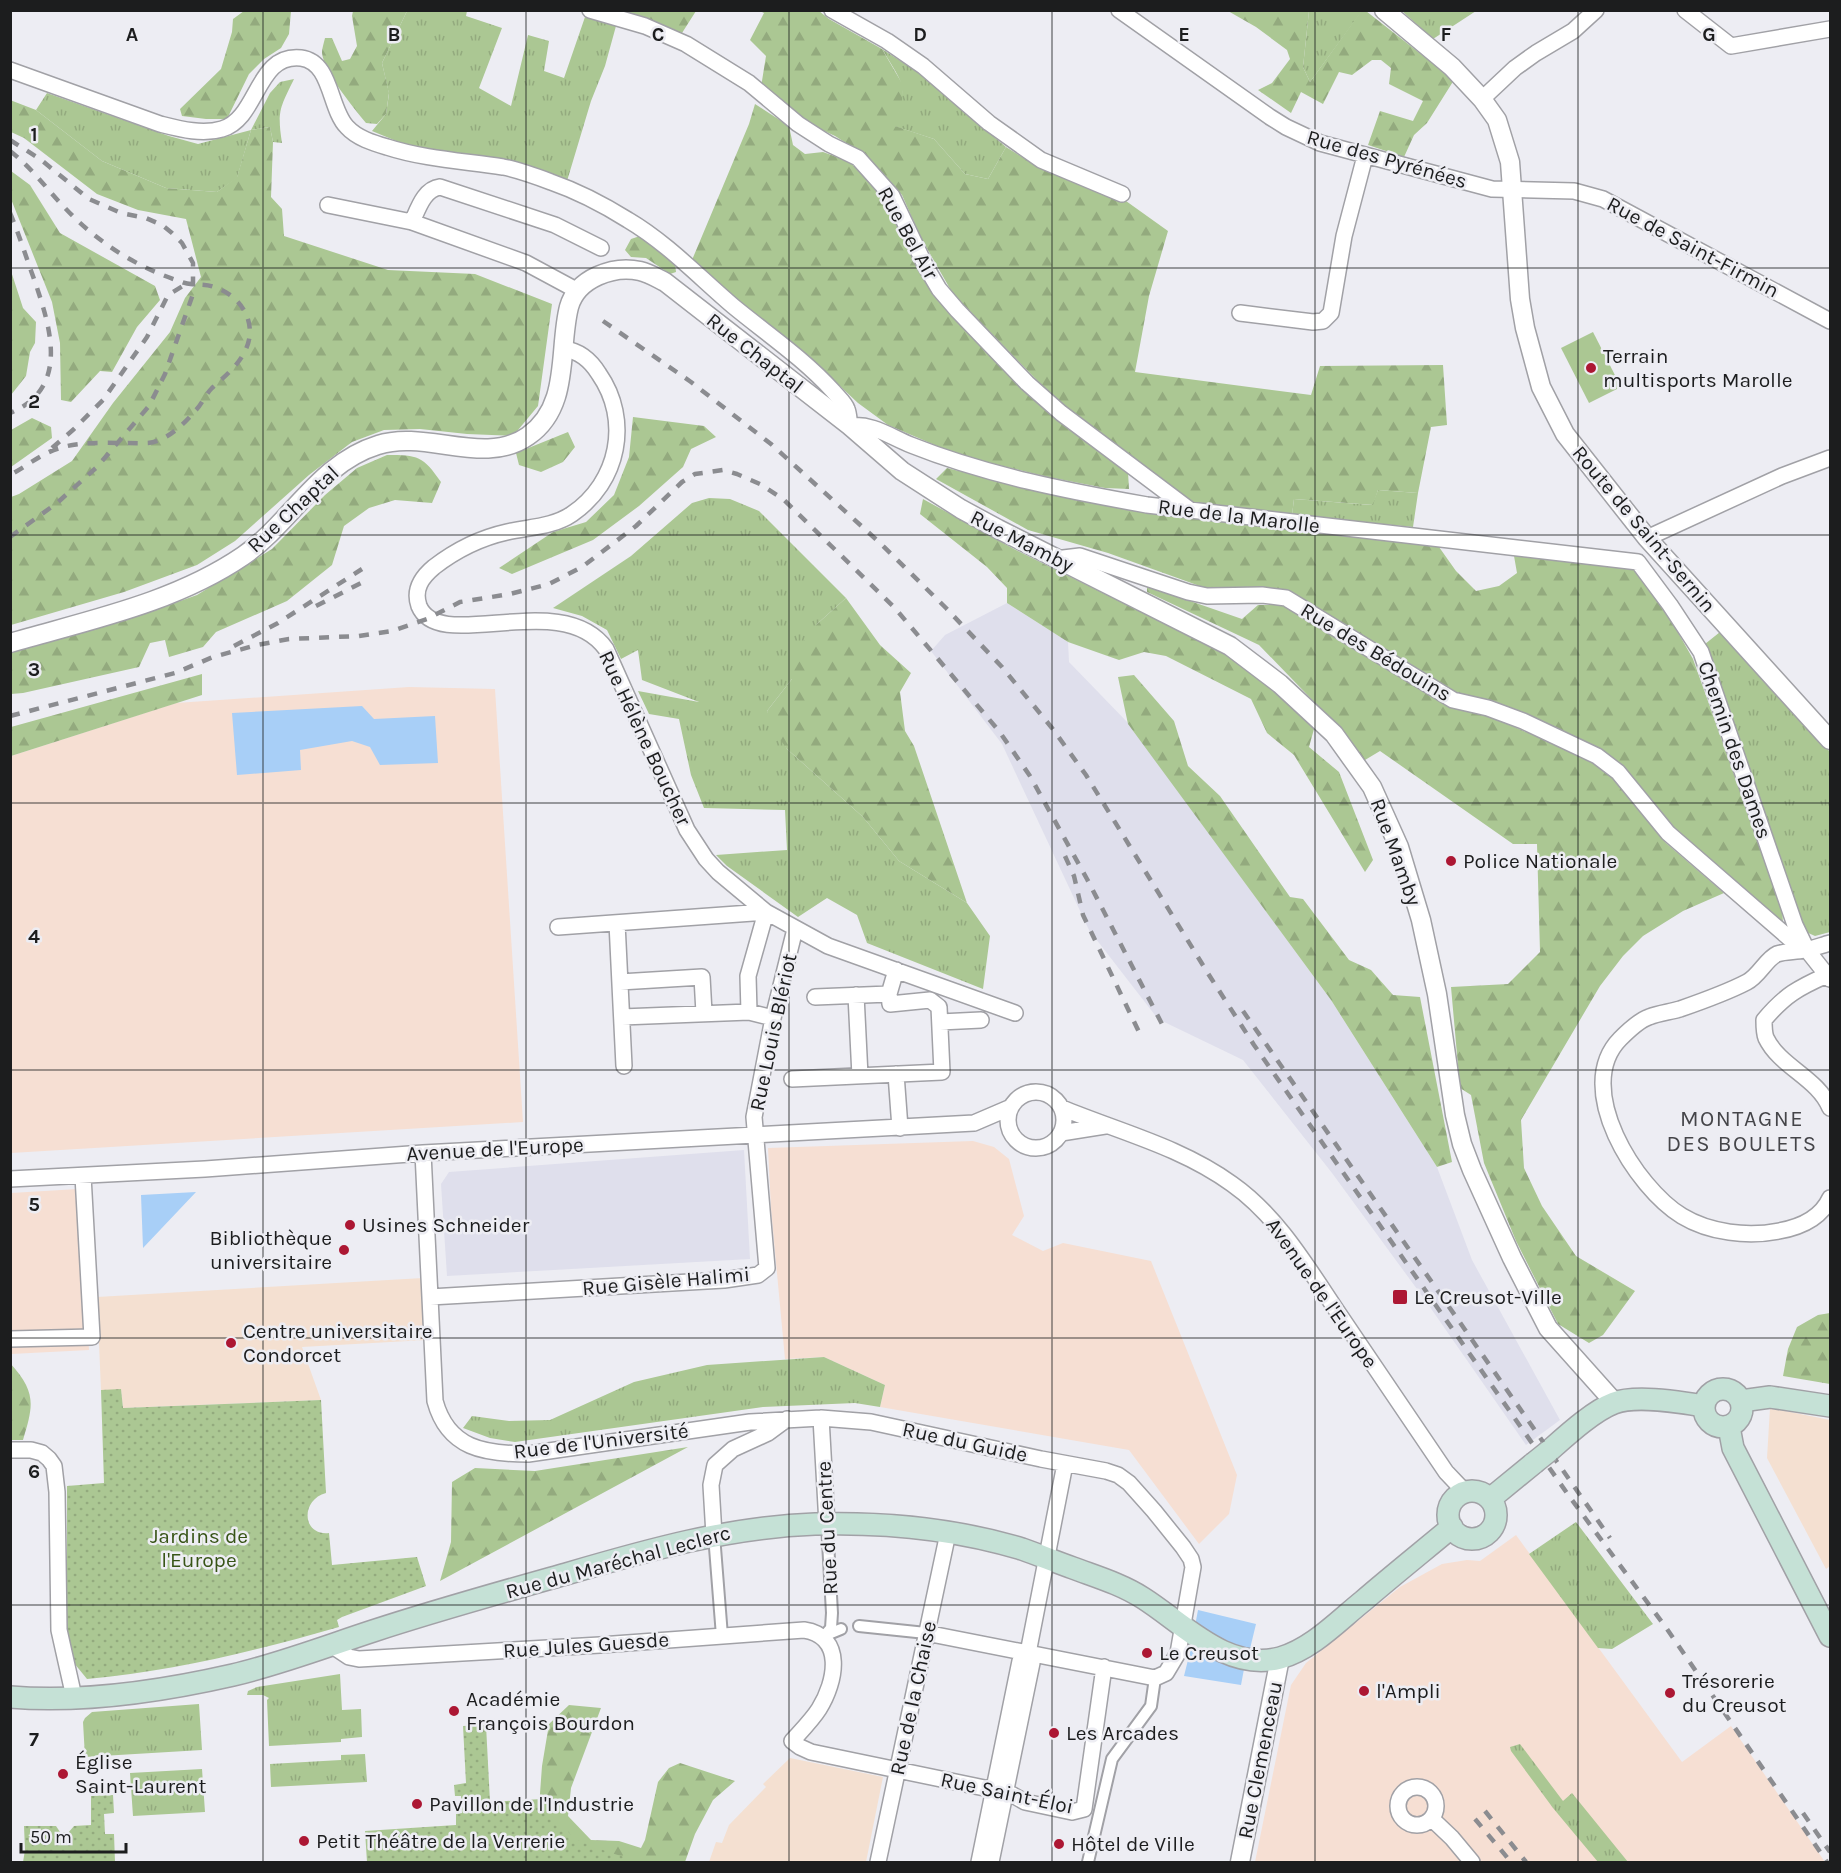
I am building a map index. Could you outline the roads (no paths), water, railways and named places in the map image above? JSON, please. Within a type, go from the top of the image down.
[{"type":"main road","points":[[1720,1389],[1732,1391],[1741,1401],[1742,1413],[1739,1419],[1729,1427],[1722,1428],[1710,1423],[1704,1413],[1703,1406],[1709,1395],[1720,1389]]},
{"type":"main road","points":[[1741,1401],[1770,1397],[1830,1406]]},
{"type":"main road","points":[[1495,1495],[1578,1426],[1615,1403],[1643,1399],[1703,1406]]},
{"type":"main road","points":[[1729,1427],[1732,1448],[1830,1636]]},
{"type":"main road","points":[[1465,1492],[1479,1492],[1495,1495],[1496,1512],[1493,1526],[1483,1536],[1469,1538],[1462,1536],[1452,1527],[1448,1513],[1450,1506],[1459,1495],[1465,1492]]},
{"type":"main road","name":"Rue du Maréchal Leclerc","points":[[11,1703],[150,1689],[234,1675],[454,1606],[628,1555],[714,1535],[753,1529],[827,1524],[893,1526],[948,1533],[998,1543],[1114,1583],[1143,1598],[1204,1642],[1241,1658],[1260,1660],[1280,1658]]},
{"type":"main road","points":[[1280,1658],[1300,1649],[1327,1631],[1452,1527]]},
{"type":"street","name":"Rue Bel Air","points":[[590,10],[645,26],[686,44],[749,83],[798,124],[829,144],[858,158],[892,196],[939,290],[957,310],[1027,383],[1061,413],[1190,510]]},
{"type":"street","points":[[832,10],[887,41],[923,66],[989,123],[1041,160],[1122,194]]},
{"type":"street","name":"Rue des Pyrénées","points":[[1119,10],[1286,127],[1320,143],[1492,189],[1514,191]]},
{"type":"street","name":"Route de Saint-Sernin","points":[[1384,10],[1452,67],[1482,99],[1497,120],[1510,162],[1514,191],[1520,298],[1524,328],[1541,387],[1552,412],[1577,452],[1647,538],[1830,740]]},
{"type":"street","points":[[1482,99],[1515,68],[1573,31],[1596,10]]},
{"type":"street","points":[[1685,10],[1731,46],[1830,29]]},
{"type":"street","points":[[10,70],[160,124],[204,132],[220,130],[233,125],[244,114],[265,75],[272,68],[291,58],[308,60],[323,74],[340,118],[347,128],[366,140],[416,155],[506,168],[553,182],[599,203],[655,238],[817,374],[847,408],[850,426]]},
{"type":"street","points":[[1240,313],[1313,322],[1323,321],[1331,313],[1344,236],[1365,156]]},
{"type":"street","points":[[412,222],[427,192],[432,188],[440,187],[555,225],[601,248]]},
{"type":"street","name":"Rue de Saint-Firmin","points":[[1514,191],[1574,192],[1603,199],[1830,321]]},
{"type":"street","points":[[328,205],[412,222],[526,263],[578,291]]},
{"type":"street","name":"Rue Chaptal","points":[[10,643],[145,602],[195,584],[245,555],[326,476],[345,460],[361,451],[380,444],[400,441],[422,441],[481,448],[500,448],[516,444],[530,435],[552,408],[558,393],[570,304],[578,291],[587,283],[608,272],[631,270],[650,274],[664,282],[850,426]]},
{"type":"street","name":"Rue Hélène Boucher","points":[[564,349],[571,350],[592,363],[607,385],[614,401],[618,422],[617,440],[613,459],[601,483],[589,499],[572,514],[551,524],[488,537],[468,544],[426,573],[419,581],[417,594],[419,605],[427,618],[436,623],[461,625],[552,621],[570,624],[587,631],[606,649],[687,830],[706,859],[718,872],[766,912],[828,946],[1016,1013]]},
{"type":"street","name":"Rue de la Marolle","points":[[850,426],[861,425],[872,428],[911,445],[977,468],[1068,490],[1148,505],[1638,562]]},
{"type":"street","name":"Rue Mamby","points":[[850,426],[902,471],[961,509],[1230,646],[1280,684],[1334,734],[1372,787],[1399,847],[1420,920],[1437,994],[1455,1115],[1462,1144],[1472,1170],[1512,1258],[1548,1328],[1615,1403]]},
{"type":"street","points":[[1647,538],[1782,476],[1830,459]]},
{"type":"street","name":"Rue des Bédouins","points":[[1056,559],[1080,556],[1188,592],[1207,596],[1262,595],[1286,598],[1453,700],[1488,708],[1523,721],[1597,756],[1618,772],[1668,833],[1789,939],[1807,950]]},
{"type":"street","name":"Chemin des Dames","points":[[1638,562],[1701,652],[1795,925],[1807,950]]},
{"type":"street","points":[[558,927],[766,912],[748,976],[749,1012]]},
{"type":"street","points":[[617,923],[624,1066]]},
{"type":"street","name":"Rue Louis Blériot","points":[[757,1135],[754,1117],[773,1018],[795,929]]},
{"type":"street","points":[[1830,943],[1807,950],[1776,954],[1752,979],[1732,990],[1647,1017],[1619,1040],[1607,1060],[1604,1083],[1606,1105],[1613,1131],[1624,1154],[1636,1173],[1666,1206],[1684,1217],[1724,1231],[1752,1234],[1774,1232],[1791,1229],[1813,1219],[1824,1209],[1830,1198]]},
{"type":"street","points":[[1807,950],[1829,977],[1795,990],[1779,1001],[1764,1020],[1765,1036],[1774,1050],[1809,1080],[1828,1102],[1830,1108]]},
{"type":"street","points":[[792,1079],[942,1072],[939,1006],[930,1000],[890,1004],[889,993],[896,970]]},
{"type":"street","points":[[620,982],[702,977],[704,1012]]},
{"type":"street","points":[[815,997],[889,993]]},
{"type":"street","points":[[856,995],[860,1076]]},
{"type":"street","points":[[622,1017],[749,1012],[773,1018]]},
{"type":"street","points":[[940,1022],[981,1020]]},
{"type":"street","points":[[896,1074],[900,1128]]},
{"type":"street","points":[[1036,1091],[1052,1096],[1062,1108],[1064,1117],[1061,1133],[1053,1142],[1037,1148],[1021,1144],[1011,1134],[1007,1121],[1009,1108],[1019,1096],[1036,1091]]},
{"type":"street","name":"Avenue de l'Europe","points":[[10,1179],[205,1169],[423,1153],[900,1128],[979,1122],[1009,1108]]},
{"type":"street","name":"Avenue de l'Europe","points":[[1062,1108],[1106,1126],[1166,1146],[1200,1163],[1233,1184],[1265,1212],[1300,1257],[1446,1472],[1465,1492]]},
{"type":"street","name":"Avenue de l'Europe","points":[[979,1122],[1011,1134]]},
{"type":"street","name":"Avenue de l'Europe","points":[[1061,1133],[1106,1126]]},
{"type":"street","name":"Rue Gisèle Halimi","points":[[430,1297],[713,1281],[758,1275],[767,1268],[757,1135]]},
{"type":"street","name":"Rue de l'Université","points":[[423,1153],[435,1401],[439,1414],[449,1431],[457,1438],[476,1448],[501,1454],[528,1454],[719,1426],[788,1419]]},
{"type":"street","points":[[10,1339],[92,1337],[83,1176]]},
{"type":"street","name":"Rue du Guide","points":[[788,1419],[821,1418],[871,1422],[1118,1475],[1130,1484],[1155,1511],[1191,1559],[1193,1567],[1184,1628]]},
{"type":"street","name":"Rue du Centre","points":[[821,1418],[832,1613],[831,1628],[824,1636]]},
{"type":"street","points":[[722,1636],[711,1485],[715,1465],[733,1449],[768,1433],[788,1419]]},
{"type":"street","points":[[10,1450],[31,1450],[42,1453],[54,1466],[57,1492],[59,1630],[74,1697]]},
{"type":"street","points":[[991,1863],[999,1791],[1020,1661],[1028,1653],[1065,1464]]},
{"type":"street","name":"Rue de la Chaise","points":[[878,1863],[948,1533]]},
{"type":"street","points":[[859,1626],[927,1633],[1155,1678],[1166,1673],[1178,1653],[1184,1628]]},
{"type":"street","points":[[824,1636],[841,1629]]},
{"type":"street","name":"Rue Jules Guesde","points":[[331,1645],[349,1657],[359,1659],[465,1654],[804,1630],[824,1636]]},
{"type":"street","name":"Rue Saint-Éloi","points":[[824,1636],[831,1645],[833,1673],[820,1708],[792,1741],[800,1748],[999,1791],[1025,1802],[1072,1812],[1084,1809],[1104,1667]]},
{"type":"street","name":"Rue Clemenceau","points":[[1240,1863],[1280,1658]]},
{"type":"street","points":[[1088,1863],[1112,1759],[1151,1706],[1155,1678]]},
{"type":"street","points":[[979,1863],[999,1791]]},
{"type":"street","points":[[1084,1809],[1101,1812]]},
{"type":"street","points":[[1432,1819],[1452,1838],[1472,1863]]},
{"type":"water","points":[[362,706],[374,719],[435,716],[438,763],[380,765],[370,747],[352,741],[300,750],[301,770],[237,775],[232,713]]},
{"type":"water","points":[[196,1192],[143,1248],[141,1195]]},
{"type":"water","points":[[1198,1610],[1256,1624],[1249,1653],[1195,1626]]},
{"type":"water","points":[[1191,1648],[1244,1669],[1241,1685],[1184,1676]]},
{"type":"railway","points":[[10,140],[40,159],[89,199],[121,213],[146,218],[162,225],[182,243],[193,263],[193,294],[165,374],[149,406],[97,467],[57,503],[10,537]]},
{"type":"railway","points":[[10,151],[32,171],[85,228],[117,252],[163,275],[186,283],[210,286],[224,291],[245,312],[250,331],[249,341],[239,362],[210,391],[181,426],[162,439],[148,443],[91,443],[69,446],[53,450],[10,475]]},
{"type":"railway","points":[[10,213],[46,316],[51,354],[49,372],[42,388],[29,402],[10,413]]},
{"type":"railway","points":[[52,448],[103,400],[147,337],[168,295],[186,284]]},
{"type":"railway","points":[[603,321],[691,382],[771,444],[879,542],[946,608],[1002,667],[1052,728],[1086,775],[1254,1045],[1569,1496],[1667,1629],[1827,1862]]},
{"type":"railway","points":[[10,716],[175,673],[213,657],[257,645],[289,639],[359,636],[392,631],[427,619],[460,602],[510,594],[549,584],[582,567],[636,526],[682,482],[695,474],[723,470],[760,484],[783,499],[894,607],[999,731],[1030,776],[1087,879],[1162,1024]]},
{"type":"railway","points":[[234,646],[278,623],[362,569]]},
{"type":"railway","points":[[316,606],[369,579]]},
{"type":"railway","points":[[1065,856],[1074,876],[1083,915],[1139,1032]]},
{"type":"railway","points":[[1243,1011],[1610,1538]]},
{"type":"railway","points":[[1485,1811],[1526,1862]]},
{"type":"railway","points":[[1803,1813],[1830,1852]]},
{"type":"railway","points":[[1475,1819],[1511,1862]]},
{"type":"place","name":"Terrain multisports Marolle","points":[[1591,368]]},
{"type":"place","name":"Police Nationale","points":[[1451,861]]},
{"type":"place","name":"Usines Schneider","points":[[350,1225]]},
{"type":"place","name":"Bibliothèque universitaire","points":[[344,1250]]},
{"type":"place","name":"Le Creusot-Ville","points":[[1400,1297]]},
{"type":"place","name":"Centre universitaire Condorcet","points":[[231,1343]]},
{"type":"place","name":"Le Creusot","points":[[1147,1653]]},
{"type":"place","name":"l'Ampli","points":[[1364,1691]]},
{"type":"place","name":"Trésorerie du Creusot","points":[[1670,1693]]},
{"type":"place","name":"Académie François Bourdon","points":[[454,1711]]},
{"type":"place","name":"Les Arcades","points":[[1054,1733]]},
{"type":"place","name":"Église Saint-Laurent","points":[[63,1774]]},
{"type":"place","name":"Pavillon de l'Industrie","points":[[417,1804]]},
{"type":"place","name":"Petit Théâtre de la Verrerie","points":[[304,1841]]},
{"type":"place","name":"Hôtel de Ville","points":[[1059,1844]]},
{"type":"district","name":"MONTAGNE DES BOULETS","points":[[1742,1130]]},
{"type":"park label","name":"Jardins de l'Europe","points":[[199,1548]]}]
